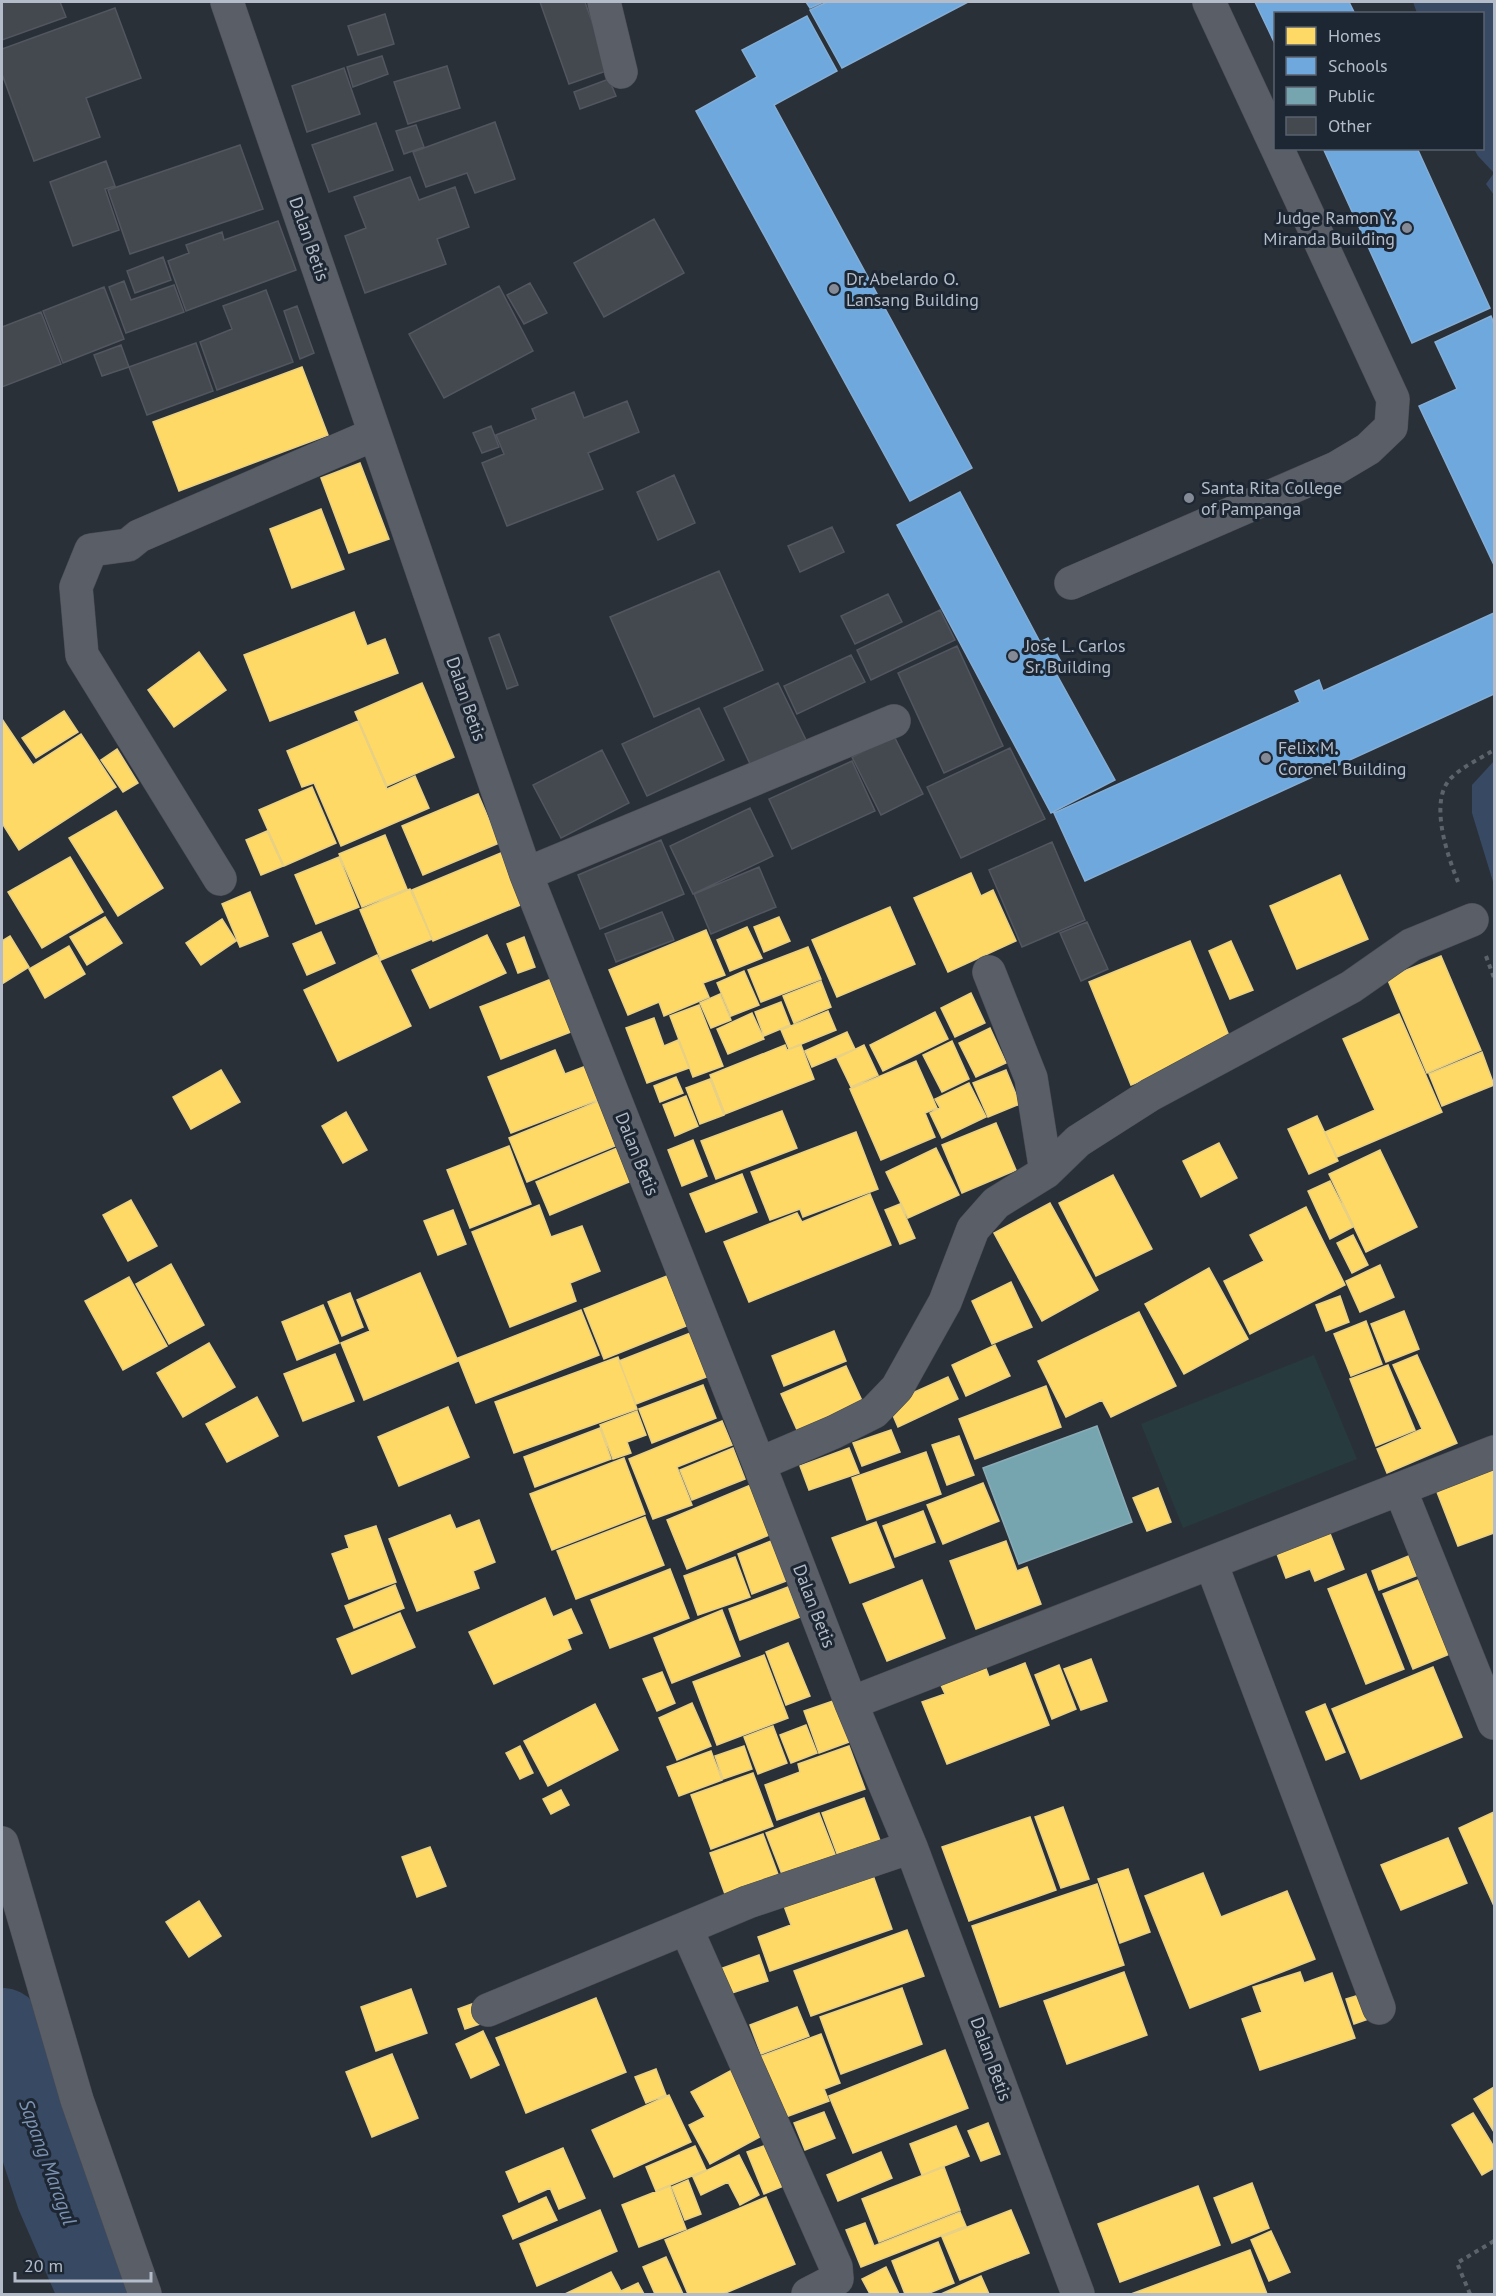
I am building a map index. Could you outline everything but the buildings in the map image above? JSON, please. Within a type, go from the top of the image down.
[{"type":"street","name":"Dalan Betis","points":[[227,2],[526,874],[851,1703],[911,1847],[1078,2295]]},
{"type":"street","points":[[604,2],[621,72]]},
{"type":"street","points":[[1209,2],[1274,143]]},
{"type":"street","points":[[1071,583],[1336,468],[1368,449],[1391,427],[1393,399],[1277,150]]},
{"type":"street","points":[[220,879],[82,655],[76,587],[91,550],[128,545],[139,536],[375,434]]},
{"type":"street","points":[[526,874],[894,722]]},
{"type":"street","points":[[759,1464],[874,1412],[897,1388],[945,1302],[973,1229],[996,1203],[1046,1172],[1078,1141],[1150,1095],[1351,987],[1411,945],[1472,920]]},
{"type":"street","points":[[989,972],[1031,1078],[1046,1172]]},
{"type":"street","points":[[851,1703],[1494,1452]]},
{"type":"street","points":[[1400,1488],[1494,1723]]},
{"type":"street","points":[[1211,1563],[1379,2008]]},
{"type":"street","points":[[2,1843],[77,2100],[145,2295]]},
{"type":"street","points":[[488,2010],[748,1902],[911,1847]]},
{"type":"street","points":[[686,1928],[836,2267],[837,2279],[808,2295]]},
{"type":"path","points":[[1494,750],[1449,780],[1440,805],[1445,848],[1494,978]]},
{"type":"path","points":[[1470,2295],[1457,2263],[1494,2241]]},
{"type":"green space","points":[[1314,1355],[1357,1459],[1183,1528],[1141,1424]]},
{"type":"water","points":[[1413,2],[1494,2],[1494,173],[1475,150],[1484,150],[1484,12],[1417,12]]},
{"type":"water","points":[[1494,173],[1494,195],[1486,184]]},
{"type":"water","points":[[1494,761],[1494,885],[1472,813],[1472,785]]},
{"type":"waterway","name":"Sapang Maragul","points":[[2,2029],[57,2195],[100,2294]]},
{"type":"place","name":"Judge Ramon Y. Miranda Building","points":[[1407,228]]},
{"type":"place","name":"Dr. Abelardo O. Lansang Building","points":[[834,289]]},
{"type":"place","name":"Santa Rita College of Pampanga","points":[[1189,498]]},
{"type":"place","name":"Jose L. Carlos Sr. Building","points":[[1013,656]]},
{"type":"place","name":"Felix M. Coronel Building","points":[[1266,758]]}]
